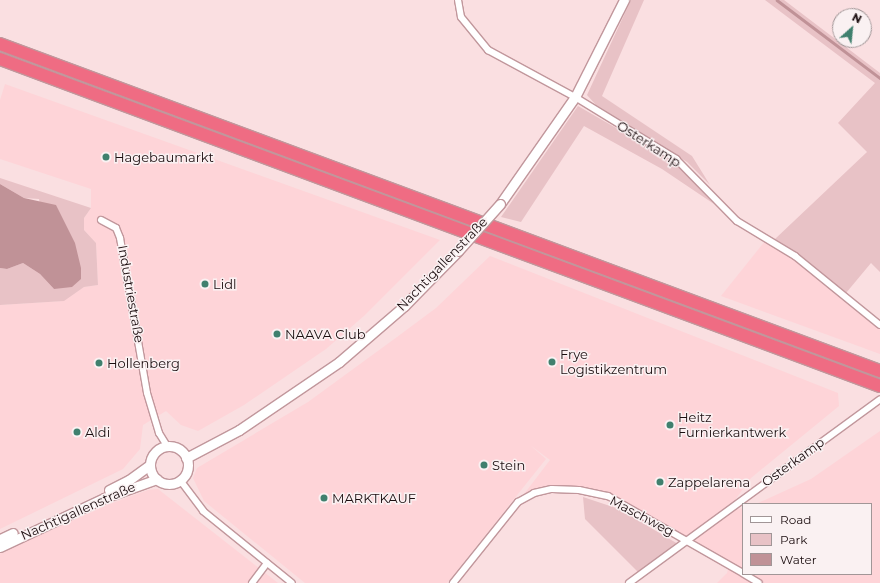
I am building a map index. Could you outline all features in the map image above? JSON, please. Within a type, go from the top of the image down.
[{"type":"highway","points":[[0,44],[880,371]]},
{"type":"highway","points":[[0,59],[880,386]]},
{"type":"main road","name":"Nachtigallenstraße","points":[[186,458],[239,430],[339,362],[404,306],[458,251],[500,204],[575,97],[624,0]]},
{"type":"main road","points":[[166,446],[178,449],[186,458],[187,470],[180,480],[168,484],[157,479],[150,465],[157,451],[166,446]]},
{"type":"main road","name":"Nachtigallenstraße","points":[[0,540],[129,480],[150,465]]},
{"type":"main road","name":"Nachtigallenstraße","points":[[0,547],[104,498],[157,479]]},
{"type":"street","name":"Osterkamp","points":[[458,0],[461,17],[488,50],[575,97],[676,159],[737,221],[794,256],[880,325]]},
{"type":"street","name":"Industriestraße","points":[[101,220],[116,228],[120,238],[147,393],[159,433],[166,446]]},
{"type":"street","name":"Osterkamp","points":[[629,583],[880,399]]},
{"type":"street","points":[[180,480],[203,511],[292,583]]},
{"type":"street","name":"Maschweg","points":[[454,583],[518,502],[534,493],[552,489],[579,490],[608,496],[687,540],[742,573]]},
{"type":"street","points":[[252,583],[267,563]]},
{"type":"street","name":"Maschweg","points":[[745,575],[759,583]]},
{"type":"shaded area","points":[[5,84],[440,240],[365,315],[326,349],[244,405],[198,431],[181,425],[166,411],[143,425],[140,449],[123,469],[0,529],[0,305],[63,301],[84,287],[98,285],[96,243],[84,230],[84,218],[91,208],[91,189],[0,159],[0,100]]},
{"type":"shaded area","points":[[765,241],[794,260],[880,329],[880,354],[721,296]]},
{"type":"shaded area","points":[[490,256],[838,393],[839,406],[751,478],[727,511],[742,508],[742,575],[872,575],[872,503],[758,503],[811,479],[880,431],[880,583],[717,583],[727,573],[729,565],[608,496],[552,489],[518,502],[550,460],[530,445],[546,459],[447,583],[305,583],[204,501],[193,478],[197,468],[308,402],[436,308]]},
{"type":"shaded area","points":[[158,489],[278,583],[0,583],[0,553],[110,504],[148,490]]},
{"type":"green space","points":[[631,0],[644,0],[602,96],[692,156],[710,185],[687,162],[596,105],[587,95]]},
{"type":"green space","points":[[765,0],[784,0],[832,36],[832,48],[847,48],[880,73],[880,272],[871,263],[846,293],[775,239],[867,152],[838,123],[875,83]]},
{"type":"green space","points":[[578,106],[675,162],[714,204],[662,169],[584,126],[521,222],[501,217]]},
{"type":"green space","points":[[0,178],[91,208],[84,218],[84,230],[96,243],[98,285],[84,287],[64,301],[0,305],[0,268],[7,269],[23,263],[40,274],[54,289],[39,199],[24,198],[0,184]]},
{"type":"green space","points":[[583,497],[619,509],[678,544],[638,572],[585,519]]},
{"type":"water","points":[[0,184],[24,198],[56,205],[75,243],[81,268],[81,279],[72,287],[54,289],[40,274],[23,263],[7,269],[0,268]]},
{"type":"waterway","points":[[777,0],[880,78]]},
{"type":"place","name":"Hagebaumarkt","points":[[106,157]]},
{"type":"place","name":"Lidl","points":[[205,284]]},
{"type":"place","name":"NAAVA Club","points":[[277,334]]},
{"type":"place","name":"Frye Logistikzentrum","points":[[552,362]]},
{"type":"place","name":"Hollenberg","points":[[99,363]]},
{"type":"place","name":"Heitz Furnierkantwerk","points":[[670,425]]},
{"type":"place","name":"Aldi","points":[[77,432]]},
{"type":"place","name":"Stein","points":[[484,465]]},
{"type":"place","name":"Zappelarena","points":[[660,482]]},
{"type":"place","name":"MARKTKAUF","points":[[324,498]]}]
